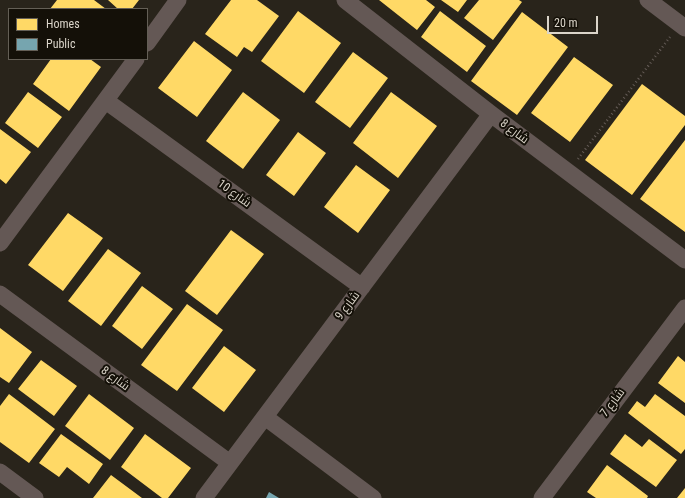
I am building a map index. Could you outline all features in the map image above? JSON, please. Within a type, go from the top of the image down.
[{"type":"street","points":[[148,42],[178,0]]},
{"type":"street","name":"شارع 8","points":[[345,0],[490,114],[685,260]]},
{"type":"street","points":[[648,0],[682,26]]},
{"type":"street","points":[[0,243],[135,60]]},
{"type":"street","name":"شارع 10","points":[[106,101],[362,287]]},
{"type":"street","name":"شارع 9","points":[[204,498],[490,114]]},
{"type":"street","name":"شارع 8","points":[[0,294],[230,463]]},
{"type":"street","name":"شارع 7","points":[[542,498],[685,308]]},
{"type":"street","points":[[265,417],[374,498]]},
{"type":"street","points":[[0,472],[35,498]]},
{"type":"path","points":[[568,172],[682,26]]},
{"type":"building: Homes","points":[[57,0],[94,0],[105,8],[51,8]]},
{"type":"building: Homes","points":[[108,0],[139,0],[133,8],[117,8]]},
{"type":"building: Homes","points":[[231,0],[257,0],[279,16],[252,52],[244,47],[237,57],[205,34]]},
{"type":"building: Homes","points":[[379,0],[426,0],[435,7],[417,30]]},
{"type":"building: Homes","points":[[441,0],[467,0],[458,12]]},
{"type":"building: Homes","points":[[479,0],[519,0],[522,2],[493,40],[464,18]]},
{"type":"building: Homes","points":[[298,11],[341,43],[304,93],[261,61]]},
{"type":"building: Homes","points":[[440,11],[486,46],[467,72],[421,37]]},
{"type":"building: Homes","points":[[522,12],[568,47],[517,115],[471,81]]},
{"type":"building: Homes","points":[[194,41],[232,70],[197,117],[158,88]]},
{"type":"building: Homes","points":[[353,52],[388,78],[350,128],[315,102]]},
{"type":"building: Homes","points":[[574,57],[613,85],[570,142],[531,113]]},
{"type":"building: Homes","points":[[50,60],[91,60],[101,67],[69,111],[33,84]]},
{"type":"building: Homes","points":[[642,84],[685,116],[685,125],[632,195],[585,160]]},
{"type":"building: Homes","points":[[28,92],[62,117],[38,148],[5,123]]},
{"type":"building: Homes","points":[[243,92],[280,120],[243,169],[206,141]]},
{"type":"building: Homes","points":[[391,92],[437,126],[398,178],[353,143]]},
{"type":"building: Homes","points":[[0,129],[31,152],[6,184],[0,179]]},
{"type":"building: Homes","points":[[298,132],[326,153],[294,196],[266,175]]},
{"type":"building: Homes","points":[[685,140],[685,232],[640,199]]},
{"type":"building: Homes","points":[[356,165],[390,190],[358,233],[324,207]]},
{"type":"building: Homes","points":[[68,213],[103,238],[63,291],[28,265]]},
{"type":"building: Homes","points":[[231,230],[264,254],[217,315],[185,291]]},
{"type":"building: Homes","points":[[108,249],[141,273],[101,326],[68,301]]},
{"type":"building: Homes","points":[[142,286],[173,309],[142,349],[112,326]]},
{"type":"building: Homes","points":[[187,304],[223,330],[177,391],[141,365]]},
{"type":"building: Homes","points":[[0,328],[32,352],[9,383],[0,377]]},
{"type":"building: Homes","points":[[224,346],[256,370],[224,412],[192,388]]},
{"type":"building: Homes","points":[[678,356],[685,362],[685,403],[658,383]]},
{"type":"building: Homes","points":[[41,360],[77,386],[54,416],[18,389]]},
{"type":"building: Homes","points":[[9,394],[55,429],[29,463],[0,442],[0,406]]},
{"type":"building: Homes","points":[[89,394],[134,428],[110,460],[65,426]]},
{"type":"building: Homes","points":[[655,394],[685,416],[685,449],[681,454],[628,413],[637,401],[645,407]]},
{"type":"building: Homes","points":[[61,434],[103,464],[89,484],[67,467],[59,477],[39,463]]},
{"type":"building: Homes","points":[[145,434],[191,468],[168,498],[162,498],[121,467]]},
{"type":"building: Homes","points":[[625,434],[642,447],[649,439],[677,460],[656,487],[610,454]]},
{"type":"building: Homes","points":[[607,465],[648,496],[647,498],[596,498],[587,492]]},
{"type":"building: Homes","points":[[111,475],[142,498],[93,498]]},
{"type":"building: Homes","points":[[685,488],[685,498],[677,498]]},
{"type":"building: Public","points":[[269,492],[279,498],[266,498]]}]
